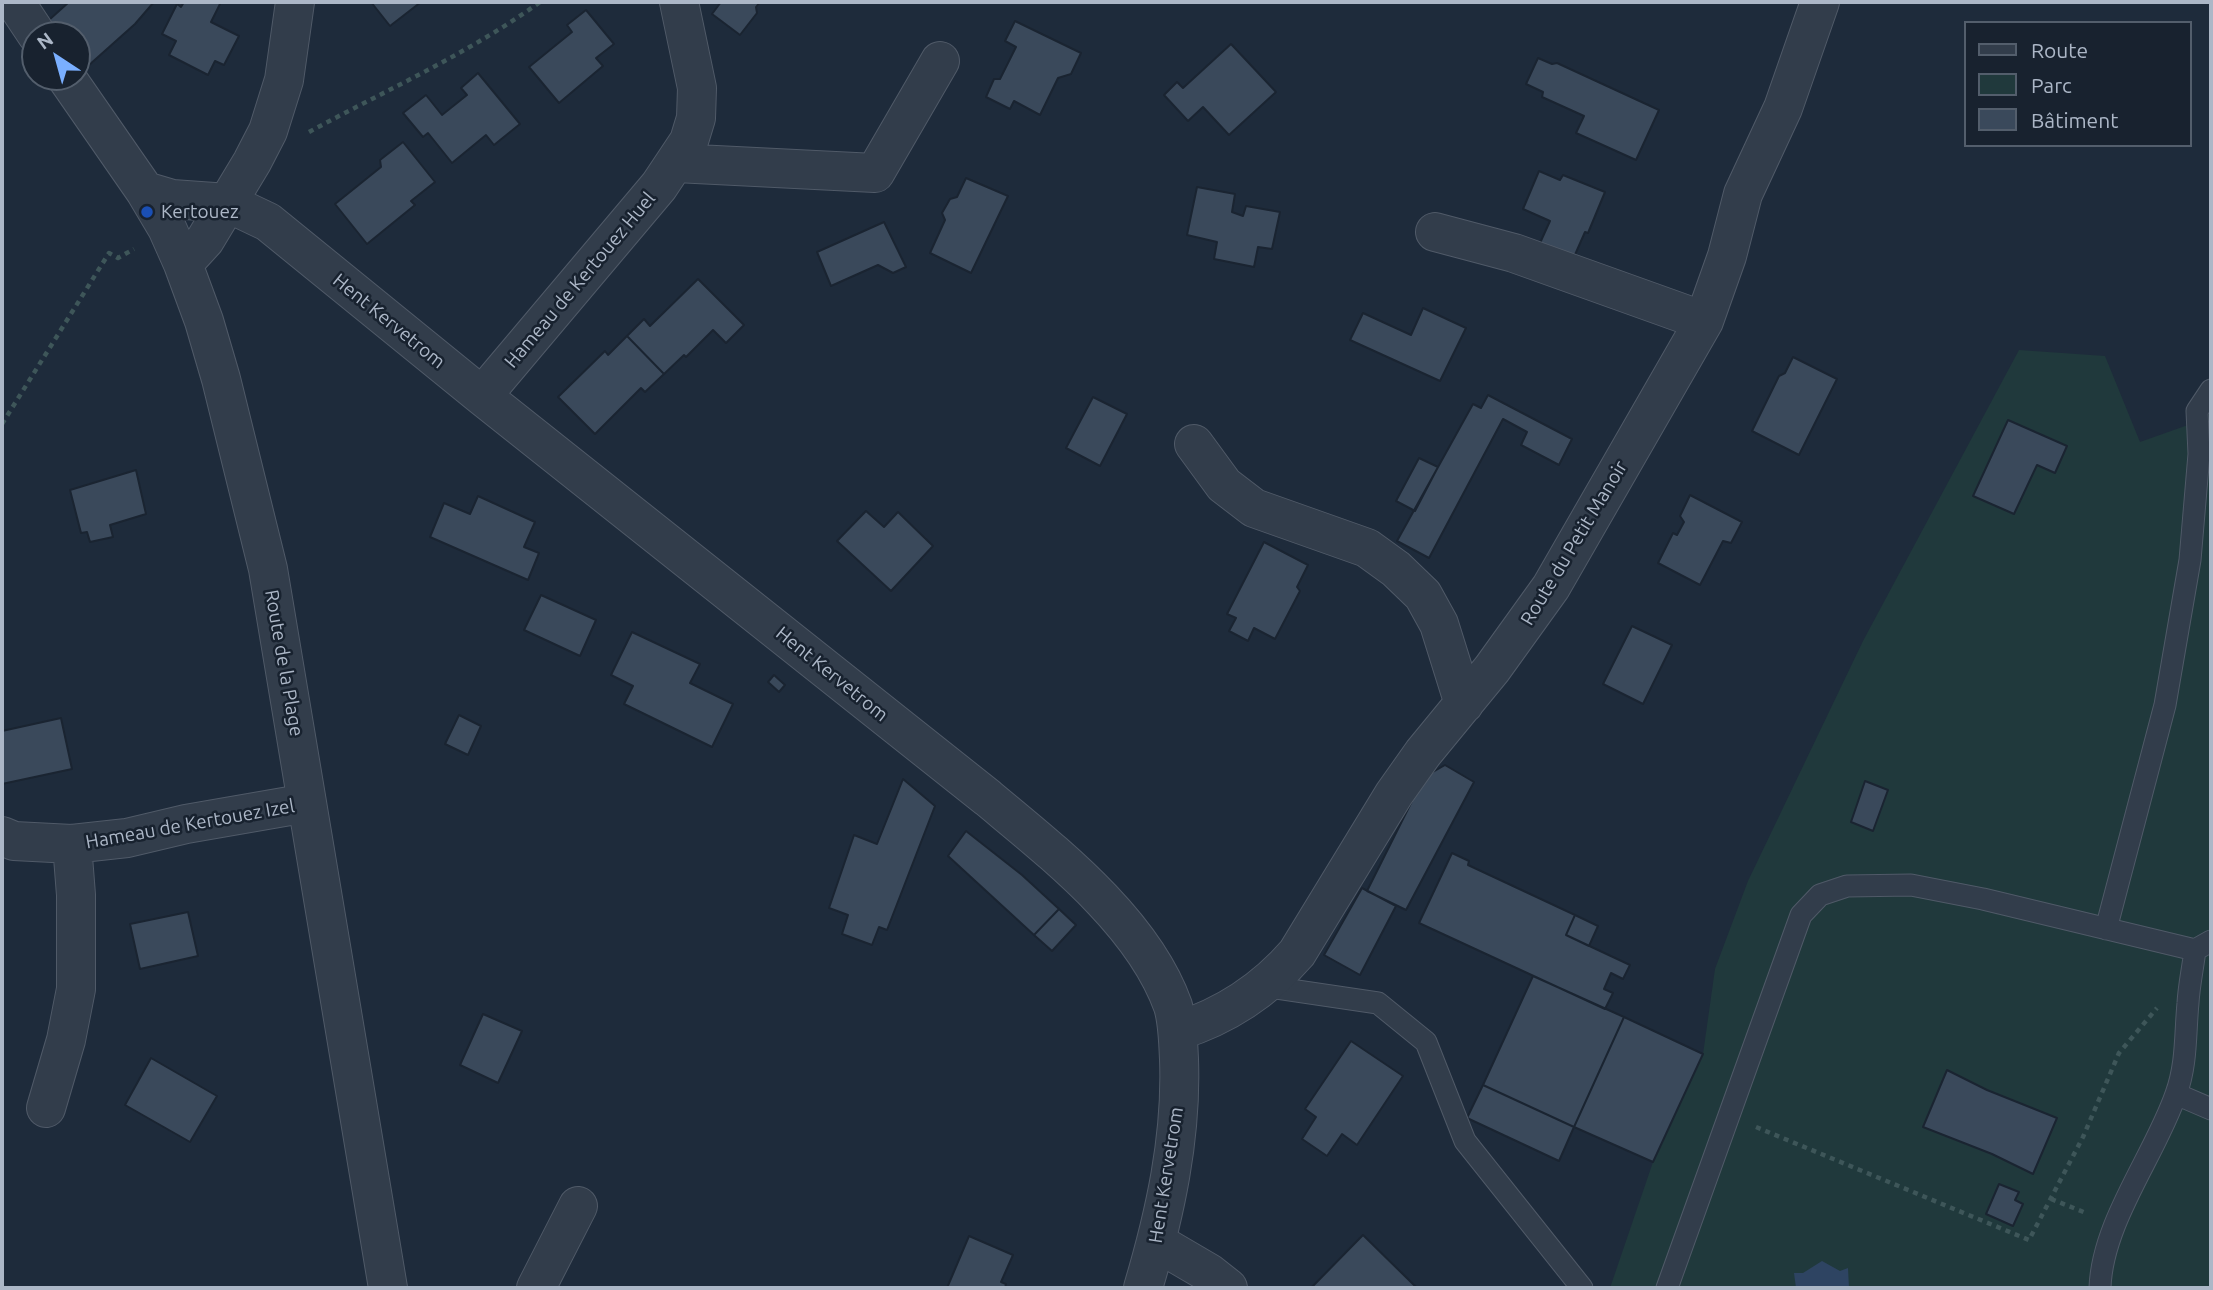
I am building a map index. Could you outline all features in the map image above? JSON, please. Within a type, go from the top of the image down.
[{"type":"street","points":[[15,2],[28,21]]},
{"type":"street","points":[[183,264],[205,240],[252,163],[268,131],[284,80],[295,2]]},
{"type":"street","name":"Hameau de Kertouez Huel","points":[[482,396],[659,186],[689,141],[696,118],[697,88],[679,2]]},
{"type":"street","name":"Route du Petit Manoir","points":[[1178,1031],[1203,1023],[1241,1003],[1278,975],[1297,953],[1394,794],[1423,753],[1523,628],[1551,587],[1704,321],[1727,256],[1743,194],[1783,108],[1820,2]]},
{"type":"street","points":[[676,163],[875,173],[940,61]]},
{"type":"street","name":"Route de la Plage","points":[[76,91],[151,200],[183,264],[221,379],[268,569],[388,1288]]},
{"type":"street","points":[[151,200],[228,203]]},
{"type":"street","name":"Hent Kervetrom","points":[[228,203],[268,222],[1047,847],[1131,931],[1147,954],[1173,1008],[1178,1031],[1180,1076],[1179,1118],[1171,1174],[1143,1288]]},
{"type":"street","points":[[1435,232],[1514,253],[1704,321]]},
{"type":"street","points":[[1194,444],[1224,485],[1254,508],[1367,548],[1396,569],[1423,595],[1439,624],[1464,704]]},
{"type":"street","name":"Hameau de Kertouez Izel","points":[[2,836],[14,841],[72,844],[127,838],[186,824],[307,803]]},
{"type":"street","name":"Hameau de Kertouez Izel","points":[[47,1108],[66,1040],[76,989],[76,895],[72,844]]},
{"type":"street","points":[[536,1288],[578,1206]]},
{"type":"street","points":[[1156,1242],[1209,1273],[1228,1288]]},
{"type":"lane","points":[[2106,929],[2165,705],[2190,560],[2199,454],[2197,411],[2211,390]]},
{"type":"lane","points":[[1667,1288],[1801,915],[1820,895],[1847,886],[1911,886],[1983,899],[2106,929],[2203,945],[2192,975],[2186,1058],[2176,1094],[2113,1232],[2101,1276],[2101,1288]]},
{"type":"lane","points":[[1264,986],[1378,1003],[1426,1042],[1465,1141],[1581,1288]]},
{"type":"lane","points":[[2176,1094],[2211,1109]]},
{"type":"path","points":[[304,135],[510,24],[540,2]]},
{"type":"path","points":[[2,424],[109,253],[118,258],[135,249],[125,229],[151,200]]},
{"type":"path","points":[[1729,1115],[2029,1240],[2083,1137],[2119,1053],[2169,993],[2192,975]]},
{"type":"green space","points":[[2019,350],[2105,356],[2140,442],[2188,425],[2211,390],[2211,1288],[1610,1288],[1653,1162],[1703,1054],[1715,969],[1748,881],[1863,641]]},
{"type":"water","points":[[1822,1261],[1840,1271],[1848,1268],[1849,1288],[1796,1288],[1794,1273],[1803,1273]]},
{"type":"building","points":[[69,2],[154,2],[135,24],[91,63],[91,21],[48,21]]},
{"type":"building","points":[[184,2],[221,2],[211,22],[239,36],[224,65],[215,61],[208,75],[169,55],[176,41],[162,34],[177,4],[181,7]]},
{"type":"building","points":[[371,2],[421,2],[390,26]]},
{"type":"building","points":[[721,2],[760,2],[756,7],[757,13],[740,35],[712,14]]},
{"type":"building","points":[[586,10],[614,44],[596,58],[603,66],[559,103],[529,67],[572,32],[567,25]]},
{"type":"building","points":[[1015,21],[1081,53],[1071,74],[1058,78],[1040,115],[1014,101],[1010,109],[986,97],[994,79],[1000,79],[1016,47],[1005,41]]},
{"type":"building","points":[[1231,44],[1276,92],[1229,135],[1203,107],[1188,121],[1164,95],[1177,82],[1183,88]]},
{"type":"building","points":[[1538,58],[1552,64],[1557,63],[1659,110],[1636,160],[1576,133],[1584,116],[1542,97],[1543,92],[1526,84]]},
{"type":"building","points":[[478,73],[520,124],[494,145],[486,135],[452,163],[428,133],[423,137],[403,113],[426,95],[442,115],[467,95],[461,88]]},
{"type":"building","points":[[403,142],[435,182],[411,201],[415,205],[367,244],[335,204],[381,167],[380,160]]},
{"type":"building","points":[[1539,171],[1560,180],[1563,175],[1605,192],[1588,233],[1585,232],[1574,257],[1540,243],[1550,221],[1523,209]]},
{"type":"building","points":[[966,178],[1008,196],[971,273],[930,253],[945,220],[942,213],[950,199],[957,197]]},
{"type":"building","points":[[1197,187],[1235,194],[1232,212],[1243,216],[1246,206],[1280,212],[1272,249],[1258,247],[1254,267],[1214,259],[1217,242],[1187,235]]},
{"type":"building","points":[[884,222],[906,267],[893,273],[878,265],[831,286],[817,252]]},
{"type":"building","points":[[698,279],[744,325],[726,343],[713,330],[664,374],[627,336],[644,319],[650,326]]},
{"type":"building","points":[[1423,308],[1466,328],[1440,381],[1350,340],[1363,313],[1411,335]]},
{"type":"building","points":[[627,336],[664,374],[645,392],[641,388],[595,434],[558,397],[605,351],[608,355]]},
{"type":"building","points":[[1793,357],[1837,379],[1799,455],[1752,431],[1779,376],[1785,373]]},
{"type":"building","points":[[1488,395],[1572,439],[1559,465],[1521,445],[1527,432],[1503,419],[1429,558],[1397,541],[1473,404],[1481,408]]},
{"type":"building","points":[[1093,397],[1127,414],[1100,466],[1066,448]]},
{"type":"building","points":[[2008,420],[2067,446],[2055,473],[2037,465],[2014,514],[1973,496]]},
{"type":"building","points":[[1419,458],[1438,467],[1415,511],[1396,501]]},
{"type":"building","points":[[136,470],[146,514],[110,525],[113,537],[90,542],[87,532],[81,533],[70,490]]},
{"type":"building","points":[[1690,495],[1742,522],[1731,543],[1723,541],[1700,585],[1658,563],[1673,533],[1677,535],[1684,522],[1680,516]]},
{"type":"building","points":[[478,496],[535,522],[524,547],[539,553],[528,580],[430,537],[444,503],[470,514]]},
{"type":"building","points":[[866,511],[884,527],[898,512],[933,546],[891,591],[837,541]]},
{"type":"building","points":[[1264,542],[1308,565],[1297,587],[1300,591],[1275,639],[1254,628],[1248,641],[1229,631],[1236,618],[1227,614]]},
{"type":"building","points":[[541,595],[596,620],[580,656],[524,630]]},
{"type":"building","points":[[1632,626],[1672,645],[1643,704],[1603,684]]},
{"type":"building","points":[[632,632],[700,664],[690,683],[733,704],[712,747],[624,704],[633,686],[611,675]]},
{"type":"building","points":[[774,675],[785,685],[779,692],[768,682]]},
{"type":"building","points":[[459,715],[481,726],[468,755],[445,744]]},
{"type":"building","points":[[61,718],[72,769],[2,784],[2,731]]},
{"type":"building","points":[[1445,765],[1474,782],[1406,910],[1367,891],[1424,777]]},
{"type":"building","points":[[903,779],[935,806],[887,930],[879,927],[872,945],[842,934],[848,915],[829,908],[854,835],[877,844]]},
{"type":"building","points":[[1865,781],[1888,790],[1873,831],[1851,822]]},
{"type":"building","points":[[966,831],[1022,875],[1059,909],[1034,935],[948,856]]},
{"type":"building","points":[[1452,853],[1469,861],[1468,865],[1575,915],[1566,935],[1630,965],[1623,979],[1611,973],[1604,989],[1613,993],[1605,1009],[1419,923]]},
{"type":"building","points":[[1362,888],[1396,906],[1360,975],[1324,955]]},
{"type":"building","points":[[1059,909],[1076,925],[1052,951],[1034,935]]},
{"type":"building","points":[[188,912],[198,956],[140,969],[130,924]]},
{"type":"building","points":[[1575,915],[1598,926],[1589,946],[1566,935]]},
{"type":"building","points":[[1533,976],[1624,1017],[1574,1127],[1483,1085]]},
{"type":"building","points":[[483,1014],[522,1031],[498,1083],[460,1065]]},
{"type":"building","points":[[1624,1017],[1703,1054],[1653,1162],[1574,1127]]},
{"type":"building","points":[[1351,1041],[1403,1076],[1357,1145],[1342,1134],[1327,1156],[1302,1139],[1316,1117],[1305,1109]]},
{"type":"building","points":[[151,1058],[217,1096],[190,1142],[125,1105]]},
{"type":"building","points":[[1947,1070],[1987,1090],[2057,1118],[2033,1174],[1992,1154],[1923,1127]]},
{"type":"building","points":[[1483,1085],[1574,1127],[1559,1161],[1467,1118]]},
{"type":"building","points":[[1999,1184],[2019,1192],[2015,1200],[2023,1204],[2013,1226],[1986,1214]]},
{"type":"building","points":[[1363,1235],[1417,1288],[1311,1288]]},
{"type":"building","points":[[969,1236],[1013,1255],[1001,1282],[1006,1284],[1005,1288],[947,1288]]},
{"type":"place","name":"Kertouez","points":[[147,212]]}]
